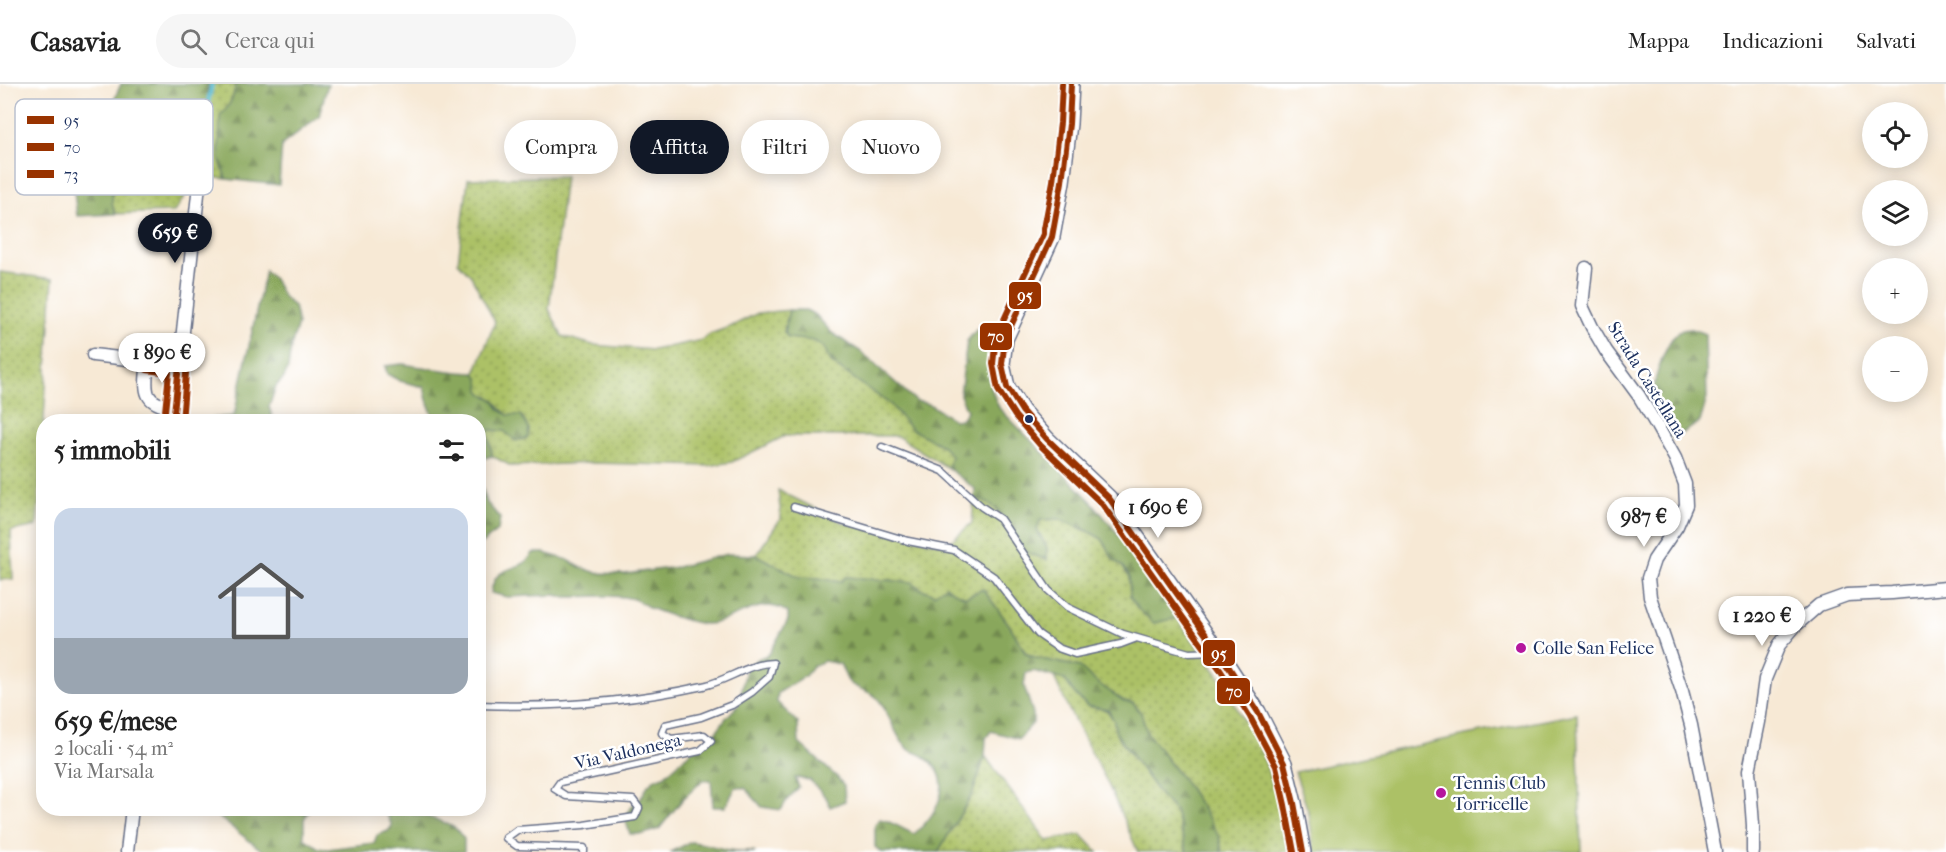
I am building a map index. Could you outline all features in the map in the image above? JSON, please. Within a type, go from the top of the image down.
[{"type":"street","points":[[1071,84],[1062,182],[1052,237],[1005,339],[1002,364],[1007,387],[1022,411],[1040,432],[1109,498],[1258,712],[1284,763],[1303,852]]},
{"type":"street","points":[[174,414],[198,195]]},
{"type":"street","name":"Strada Castellana","points":[[1586,268],[1582,306],[1606,351],[1639,396],[1657,426],[1675,458],[1685,484],[1686,505],[1677,526],[1654,560],[1648,578],[1650,597],[1691,725],[1715,852]]},
{"type":"street","points":[[93,355],[179,365]]},
{"type":"street","points":[[148,361],[145,390],[148,397],[156,404],[175,407]]},
{"type":"street","points":[[1754,852],[1749,771],[1765,679],[1779,645],[1796,625],[1819,605],[1847,595],[1946,588]]},
{"type":"street","points":[[127,852],[131,816]]},
{"type":"lane","points":[[882,447],[944,471],[982,507],[1000,519],[1048,590],[1067,607],[1123,634],[1189,652],[1217,652]]},
{"type":"lane","points":[[794,507],[908,542],[954,550],[994,577],[1038,634],[1058,648],[1075,654],[1138,638]]},
{"type":"lane","name":"Via Valdonega","points":[[486,705],[525,707],[571,705],[657,694],[706,686],[761,663],[773,663],[769,677],[732,705],[701,717],[665,725],[662,733],[671,739],[704,735],[711,741],[700,751],[560,782],[555,789],[566,796],[633,800],[639,808],[634,817],[573,826],[517,830],[506,838],[517,846],[584,848],[584,852]]},
{"type":"green space","points":[[121,84],[208,84],[208,99],[114,99]]},
{"type":"green space","points":[[208,84],[235,84],[235,92],[227,109],[219,157],[226,179],[213,178],[213,99],[208,99]]},
{"type":"green space","points":[[235,84],[328,84],[319,116],[282,145],[279,185],[226,179],[219,157],[220,115],[231,101]]},
{"type":"green space","points":[[565,176],[549,309],[562,336],[593,345],[653,350],[702,340],[710,334],[758,313],[789,310],[784,332],[814,341],[824,348],[832,363],[891,405],[911,429],[943,446],[951,456],[948,468],[897,436],[785,436],[732,462],[708,466],[592,463],[511,466],[492,456],[487,430],[504,431],[508,415],[493,399],[481,392],[475,373],[495,322],[471,276],[458,262],[468,179]]},
{"type":"green space","points":[[74,195],[112,195],[115,214],[77,216]]},
{"type":"green space","points":[[112,195],[186,195],[174,212],[115,214]]},
{"type":"green space","points":[[265,271],[274,279],[284,298],[294,306],[298,324],[291,347],[288,369],[284,378],[276,386],[269,407],[272,414],[234,414]]},
{"type":"green space","points":[[0,272],[53,279],[44,414],[36,414],[36,526],[11,531],[13,579],[0,580]]},
{"type":"green space","points":[[789,310],[806,310],[816,315],[832,333],[860,351],[916,401],[929,404],[954,420],[961,419],[967,411],[960,395],[967,341],[977,329],[988,335],[993,340],[989,367],[990,384],[1000,409],[1092,502],[1131,550],[1177,618],[1154,623],[1138,609],[1130,597],[1129,576],[1112,558],[1102,539],[1088,531],[1059,519],[1040,520],[1037,530],[1047,548],[1047,560],[1020,550],[1008,525],[997,510],[983,500],[974,498],[975,489],[948,468],[951,456],[943,446],[911,429],[891,405],[832,363],[824,348],[814,341],[788,338],[784,332]]},
{"type":"green space","points":[[1692,329],[1705,334],[1707,398],[1700,422],[1673,439],[1661,425],[1653,408],[1655,379],[1668,345],[1679,332]]},
{"type":"green space","points":[[402,364],[475,373],[479,379],[480,390],[494,400],[500,410],[508,415],[521,415],[529,429],[528,438],[516,441],[504,431],[488,430],[492,456],[486,458],[486,414],[432,414],[424,387],[400,381],[387,374],[385,366]]},
{"type":"green space","points":[[778,490],[842,522],[946,545],[972,523],[974,498],[983,500],[997,510],[1008,525],[1020,550],[1047,560],[1047,548],[1037,530],[1040,520],[1059,519],[1102,539],[1112,558],[1129,576],[1130,597],[1154,623],[1177,618],[1221,679],[1263,756],[1284,820],[1288,852],[1222,852],[1219,837],[1189,788],[1147,733],[1141,713],[1133,703],[1124,701],[1096,682],[1080,667],[1036,658],[1026,653],[983,589],[966,597],[951,591],[934,594],[921,589],[912,582],[846,577],[840,582],[799,577],[756,555],[781,518]]},
{"type":"green space","points":[[486,500],[500,518],[498,530],[486,540]]},
{"type":"green space","points":[[533,553],[544,553],[568,560],[597,573],[625,574],[677,567],[727,554],[756,555],[799,577],[840,582],[846,577],[912,582],[921,589],[934,594],[946,586],[966,597],[983,589],[1010,626],[1026,654],[1080,667],[1096,682],[1124,701],[1133,703],[1141,713],[1147,733],[1189,788],[1209,819],[1219,837],[1222,852],[1187,852],[1175,811],[1160,795],[1116,733],[1114,721],[1108,710],[1087,706],[1065,680],[1033,671],[1026,673],[1024,686],[1033,713],[1033,723],[1019,739],[991,731],[986,738],[985,756],[972,795],[938,852],[881,852],[875,847],[875,825],[880,819],[914,834],[923,826],[936,807],[942,786],[940,775],[924,757],[908,749],[902,742],[876,697],[851,684],[840,664],[824,661],[813,666],[805,676],[778,693],[777,702],[798,723],[799,743],[844,786],[845,801],[830,807],[827,799],[810,780],[795,778],[799,787],[781,810],[762,807],[745,788],[736,787],[725,807],[713,807],[711,780],[703,780],[683,799],[659,829],[644,834],[630,834],[625,819],[632,806],[655,779],[664,776],[695,748],[711,739],[739,704],[746,669],[758,659],[769,654],[788,620],[788,613],[778,607],[767,606],[746,611],[725,620],[704,624],[669,615],[635,600],[621,597],[556,595],[507,597],[491,593],[492,585],[501,573],[524,563]]},
{"type":"green space","points":[[1054,677],[1065,680],[1087,706],[1107,710],[1114,721],[1116,734],[1160,795],[1175,811],[1187,852],[1138,852],[1107,782]]},
{"type":"green space","name":"Tennis Club Torricelle","points":[[1577,714],[1581,852],[1314,852],[1309,814],[1295,772]]},
{"type":"green space","points":[[985,756],[1047,841],[1081,834],[1098,852],[938,852],[972,795]]},
{"type":"green space","points":[[217,816],[306,816],[304,838],[319,848],[328,849],[374,843],[377,835],[388,831],[392,826],[387,816],[430,818],[455,828],[464,839],[464,852],[264,852]]},
{"type":"green space","points":[[691,842],[728,850],[756,852],[670,852]]},
{"type":"waterway","points":[[209,99],[212,84]]},
{"type":"transit line","name":"70","points":[[1062,84],[1053,181],[1043,234],[996,337],[993,364],[998,390],[1015,416],[1040,445],[1102,504],[1219,668],[1250,717],[1276,766],[1294,852]]},
{"type":"transit line","name":"95","points":[[1071,84],[1062,182],[1052,237],[1005,339],[1002,364],[1007,387],[1022,411],[1047,439],[1109,498],[1258,712],[1284,763],[1303,852]]},
{"type":"transit line","name":"73","points":[[149,352],[181,356],[187,361],[183,414]]},
{"type":"transit line","name":"95","points":[[148,361],[179,365],[174,414]]},
{"type":"transit line","name":"70","points":[[147,370],[169,373],[165,414]]},
{"type":"place","name":"Colle San Felice","points":[[1521,648]]},
{"type":"place","name":"Tennis Club Torricelle","points":[[1441,793]]}]
